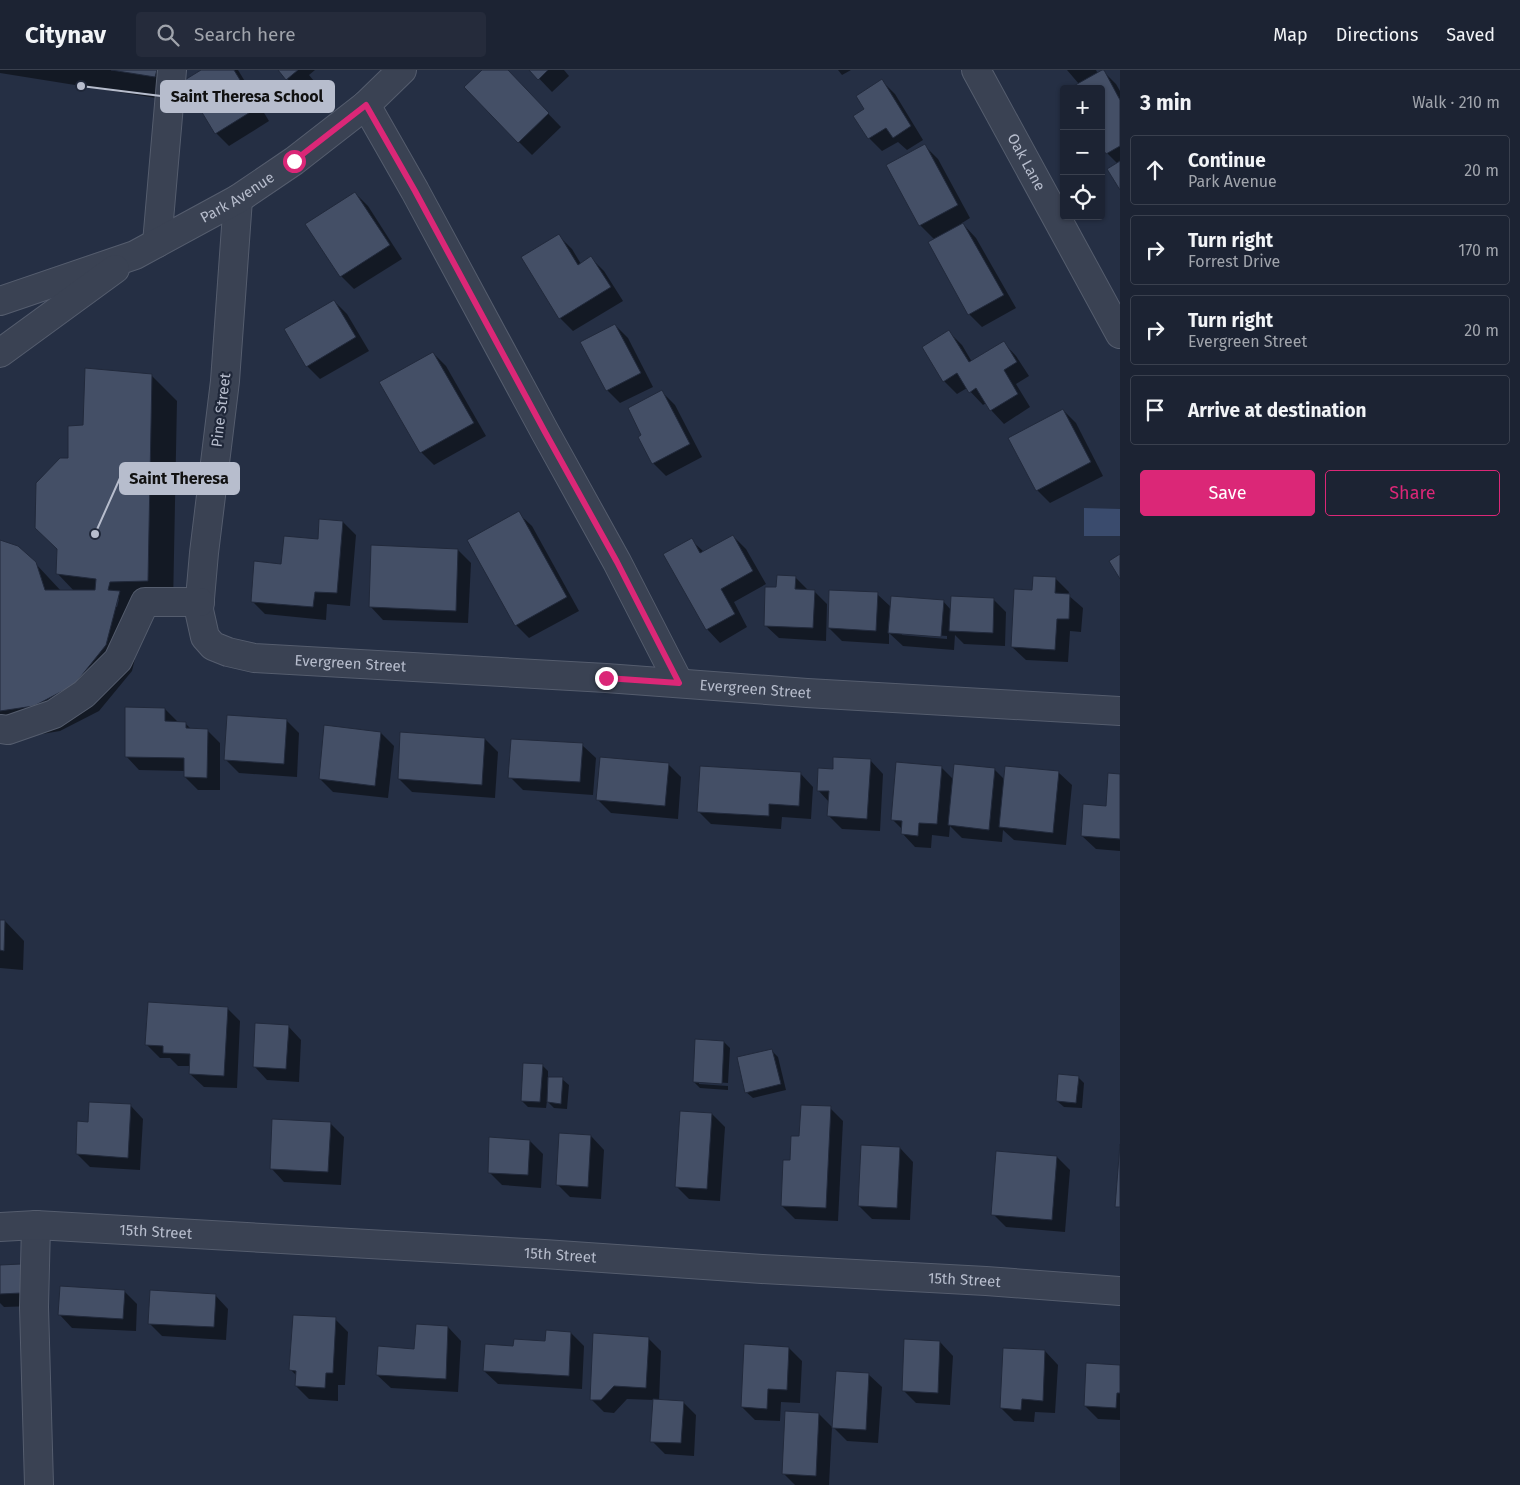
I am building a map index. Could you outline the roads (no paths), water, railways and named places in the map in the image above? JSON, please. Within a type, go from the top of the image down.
[{"type":"street","points":[[146,249],[172,70]]},
{"type":"street","name":"Park Avenue","points":[[0,353],[146,249],[238,199],[294,161],[366,105],[402,70]]},
{"type":"street","name":"Oak Lane","points":[[976,70],[1120,334]]},
{"type":"street","points":[[366,105],[415,191],[617,562],[679,683]]},
{"type":"street","name":"Pine Street","points":[[213,646],[205,637],[202,628],[200,602],[204,553],[225,381],[238,199]]},
{"type":"street","name":"Park Avenue","points":[[0,300],[146,249]]},
{"type":"street","points":[[0,729],[8,730],[54,714],[84,694],[118,660],[145,602],[200,602]]},
{"type":"street","name":"Evergreen Street","points":[[213,646],[228,652],[254,658],[679,683],[817,694],[1120,711]]},
{"type":"street","points":[[36,1225],[34,1307],[39,1485]]},
{"type":"street","name":"15th Street","points":[[0,1226],[36,1225],[986,1281],[1120,1291]]},
{"type":"water","points":[[1084,508],[1120,509],[1120,536],[1084,536]]},
{"type":"place","name":"Saint Theresa School","points":[[81,86]]},
{"type":"place","name":"Saint Theresa","points":[[95,534]]}]
